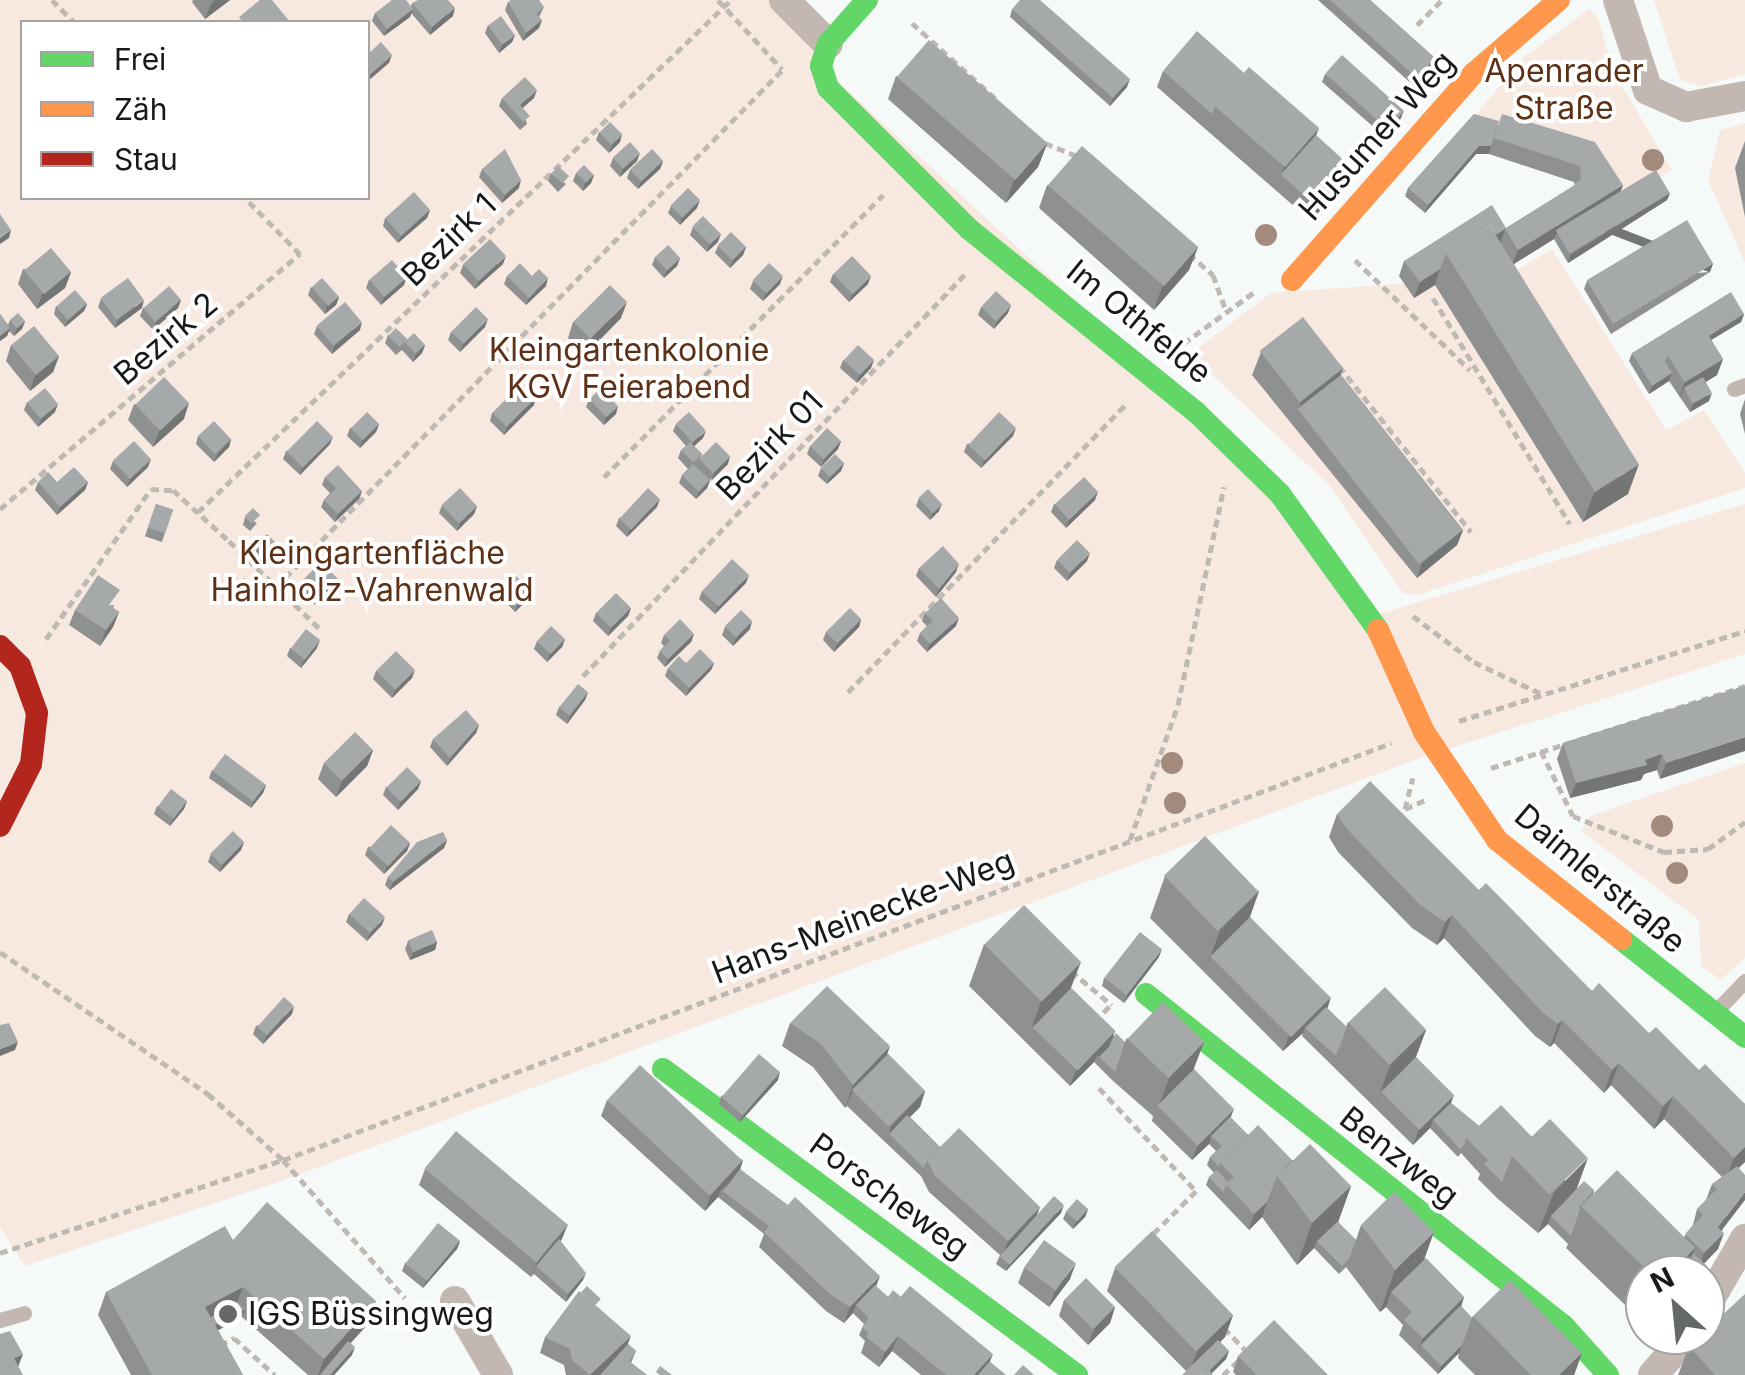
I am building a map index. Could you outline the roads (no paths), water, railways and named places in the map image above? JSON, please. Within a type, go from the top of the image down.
[{"type":"street","name":"Im Othfelde","points":[[784,0],[824,55],[828,88],[991,247],[1245,458],[1328,551],[1372,617],[1424,732]]},
{"type":"street","points":[[824,55],[867,0]]},
{"type":"street","name":"Husumer Weg","points":[[1292,280],[1474,73],[1559,0]]},
{"type":"street","points":[[1618,0],[1648,90],[1686,107],[1745,96]]},
{"type":"street","points":[[0,646],[20,666],[37,713],[31,764],[0,826]]},
{"type":"street","name":"Daimlerstraße","points":[[1424,732],[1497,840],[1745,1037]]},
{"type":"street","name":"Benzweg","points":[[1146,994],[1564,1326],[1608,1375]]},
{"type":"street","name":"Porscheweg","points":[[663,1069],[1077,1375]]},
{"type":"street","points":[[1725,1273],[1745,1238]]},
{"type":"street","points":[[455,1301],[498,1375]]},
{"type":"street","points":[[1653,1375],[1670,1355]]},
{"type":"lane","points":[[1713,1014],[1745,981]]},
{"type":"lane","points":[[0,1320],[24,1313]]},
{"type":"place","name":"IGS Büssingweg","points":[[228,1314]]},
{"type":"park label","name":"Apenrader Straße","points":[[1564,90]]},
{"type":"park label","name":"Kleingartenkolonie KGV Feierabend","points":[[629,370]]},
{"type":"park label","name":"Kleingartenfläche Hainholz-Vahrenwald","points":[[372,572]]}]
